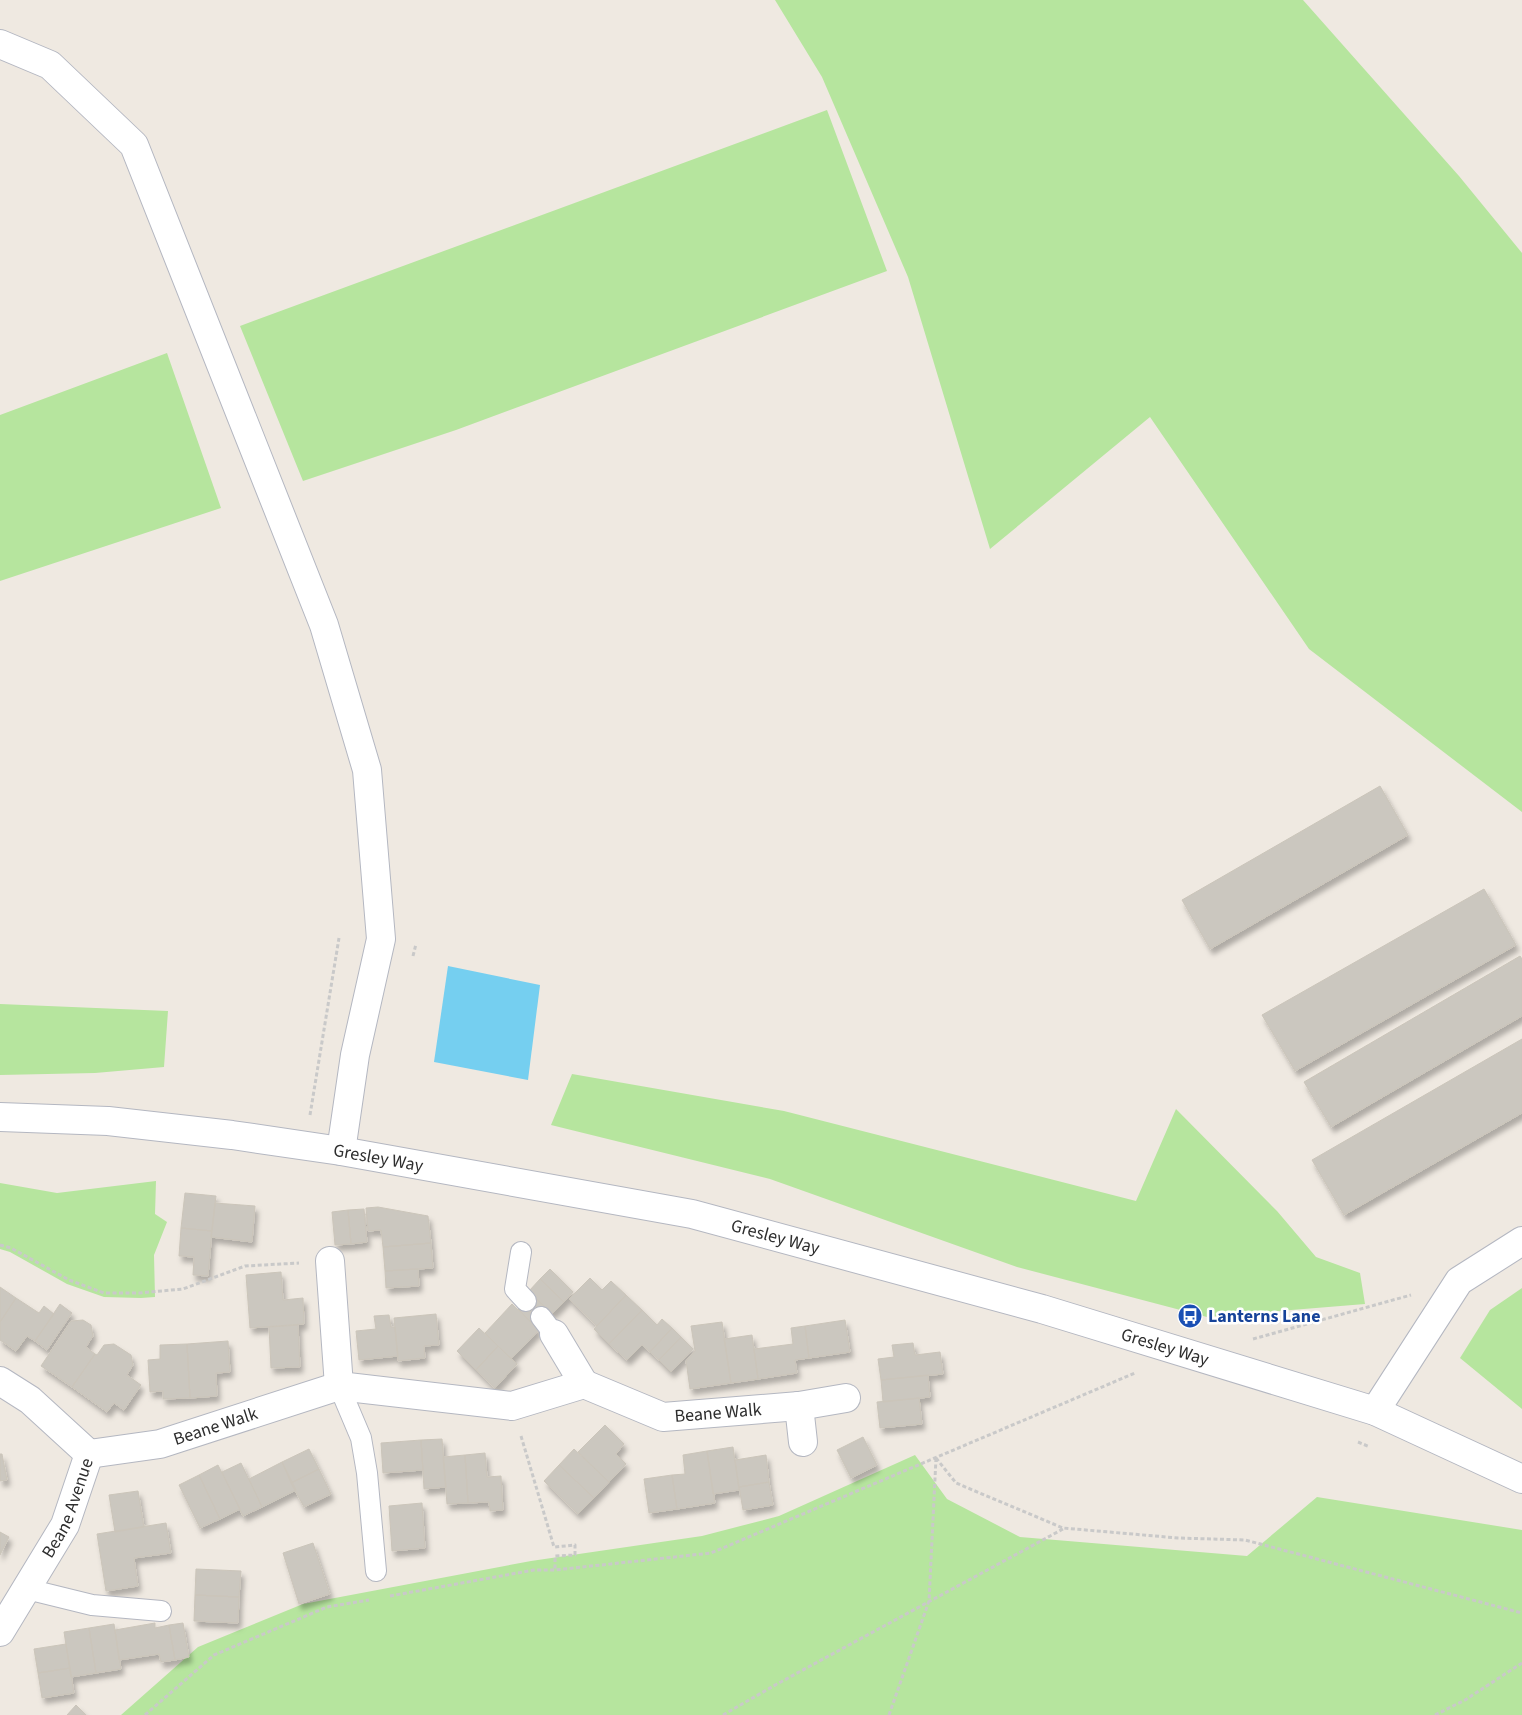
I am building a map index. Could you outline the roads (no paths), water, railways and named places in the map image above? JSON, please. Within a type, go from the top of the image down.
[{"type":"street","points":[[0,44],[50,65],[134,145],[324,625],[367,770],[381,939],[355,1055],[341,1151]]},
{"type":"street","name":"Gresley Way","points":[[0,1117],[108,1121],[232,1135],[341,1151],[692,1214],[1042,1309],[1375,1411],[1522,1479]]},
{"type":"street","points":[[1375,1411],[1459,1281],[1522,1241]]},
{"type":"street","points":[[330,1261],[339,1386]]},
{"type":"street","points":[[548,1326],[584,1384]]},
{"type":"street","name":"Beane Avenue","points":[[0,1381],[30,1400],[88,1454],[65,1525],[0,1632]]},
{"type":"street","name":"Beane Walk","points":[[88,1454],[160,1444],[339,1386],[512,1406],[584,1384],[663,1417],[799,1406],[846,1398]]},
{"type":"street","points":[[799,1406],[803,1442]]},
{"type":"lane","points":[[521,1252],[515,1289],[526,1301]]},
{"type":"lane","points":[[339,1386],[361,1438],[367,1473],[376,1571]]},
{"type":"lane","points":[[27,1589],[92,1605],[161,1610]]},
{"type":"water","points":[[448,966],[540,985],[528,1080],[434,1062]]},
{"type":"place","name":"Lanterns Lane","points":[[1190,1316]]}]
